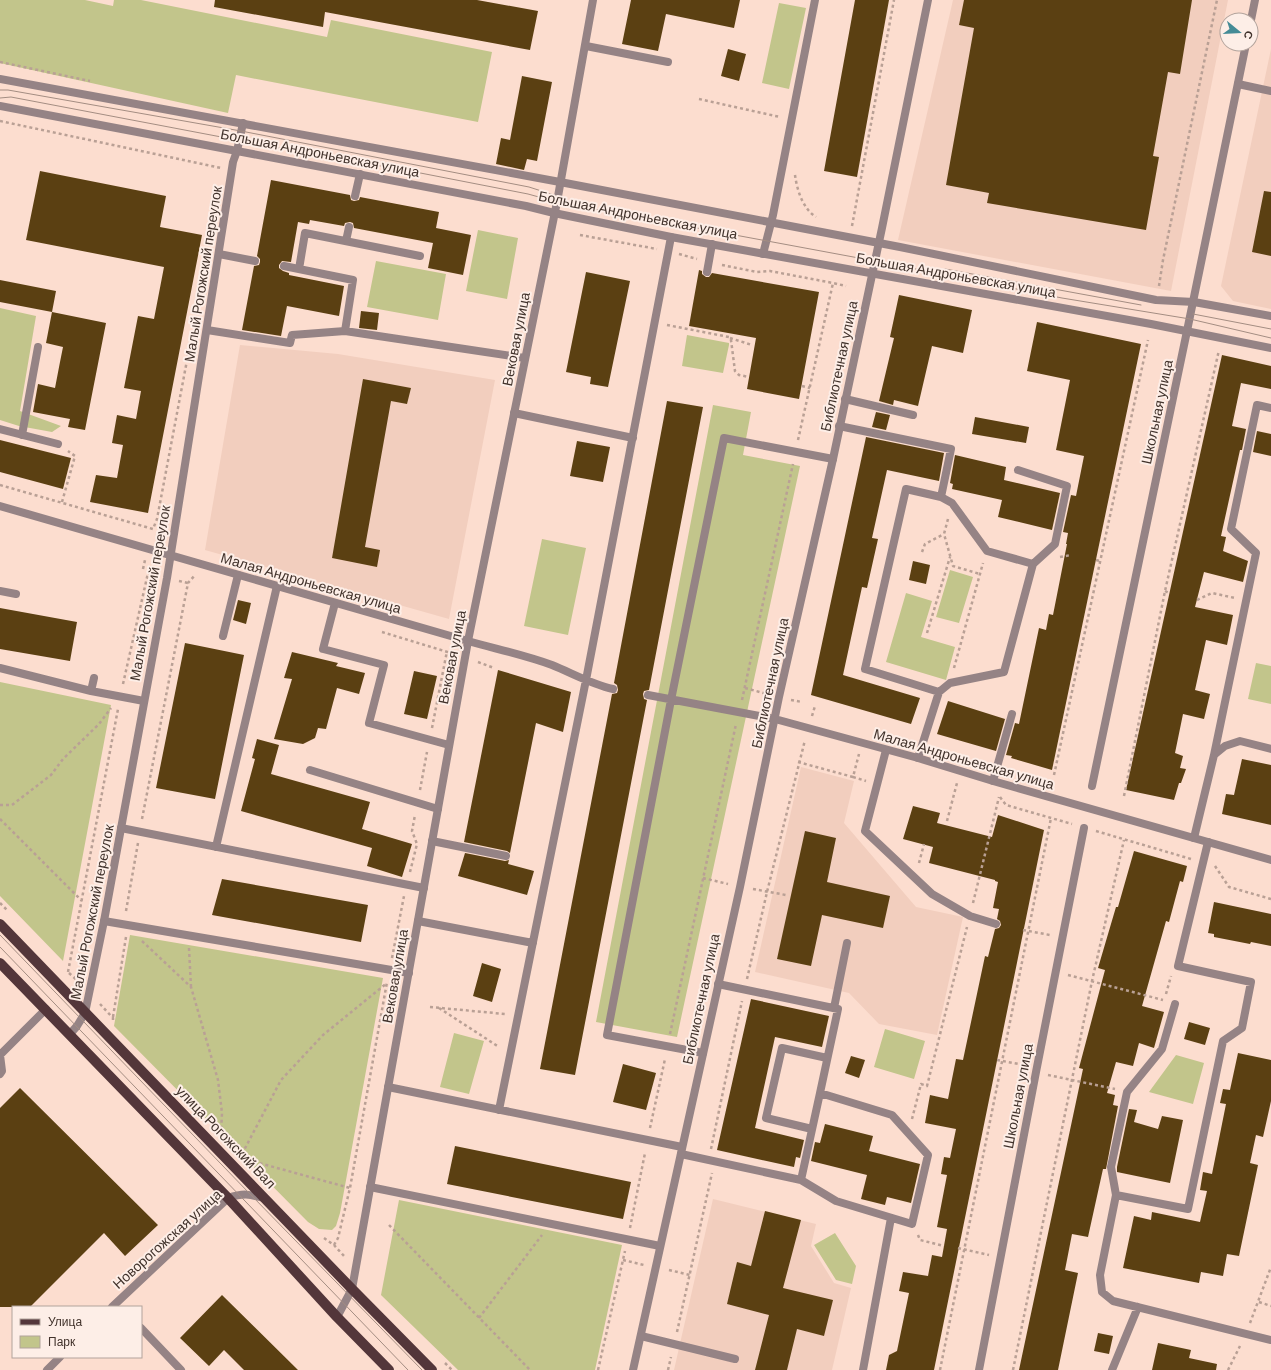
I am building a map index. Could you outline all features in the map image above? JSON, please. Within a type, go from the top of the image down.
[{"type":"main road","name":"улица Рогожский Вал","points":[[0,924],[85,1014],[432,1370]]},
{"type":"main road","points":[[0,963],[228,1198],[337,1317],[389,1370]]},
{"type":"street","name":"Вековая улица","points":[[337,1317],[352,1289],[468,641],[554,213],[586,46],[593,0]]},
{"type":"street","points":[[764,254],[815,0]]},
{"type":"street","name":"Библиотечная улица","points":[[633,1370],[833,459],[879,243],[928,0]]},
{"type":"street","points":[[1253,12],[1255,0]]},
{"type":"street","points":[[586,46],[668,62]]},
{"type":"street","name":"Школьная улица","points":[[1092,786],[1194,302],[1244,52]]},
{"type":"street","name":"Большая Андроньевская улица","points":[[0,79],[771,222],[1156,300],[1194,302],[1271,316]]},
{"type":"street","points":[[1238,84],[1271,91]]},
{"type":"street","name":"Большая Андроньевская улица","points":[[0,106],[526,206],[554,213],[764,254],[1187,331],[1271,348]]},
{"type":"street","name":"Малый Рогожский переулок","points":[[70,1034],[85,1014],[122,828],[171,556],[233,162],[243,123]]},
{"type":"street","points":[[355,196],[360,174]]},
{"type":"street","points":[[346,241],[349,227]]},
{"type":"street","points":[[299,269],[305,233],[420,256]]},
{"type":"street","points":[[500,1110],[586,680],[671,236]]},
{"type":"street","points":[[706,272],[712,244]]},
{"type":"street","points":[[219,254],[255,261]]},
{"type":"street","points":[[284,266],[353,280],[345,331]]},
{"type":"street","points":[[207,330],[290,343],[292,335],[345,331],[525,358]]},
{"type":"street","points":[[22,434],[38,347]]},
{"type":"street","points":[[845,399],[913,415]]},
{"type":"street","points":[[1194,838],[1214,755],[1256,553],[1231,529],[1257,405],[1271,408]]},
{"type":"street","points":[[514,413],[633,438]]},
{"type":"street","points":[[840,426],[951,449],[941,497]]},
{"type":"street","points":[[0,429],[58,444]]},
{"type":"street","points":[[703,1053],[607,1035],[671,700],[724,438],[833,459]]},
{"type":"street","points":[[918,758],[939,692],[950,683],[1004,672],[1033,564],[1055,544],[1067,486],[1018,470]]},
{"type":"street","points":[[939,692],[865,669],[906,489],[941,497],[952,503],[987,552],[1033,564]]},
{"type":"street","name":"Малая Андроньевская улица","points":[[0,506],[550,665],[594,684],[613,689]]},
{"type":"street","points":[[223,636],[238,575]]},
{"type":"street","points":[[216,847],[277,586]]},
{"type":"street","points":[[0,591],[16,594]]},
{"type":"street","points":[[335,603],[323,649],[384,665],[369,723],[449,745]]},
{"type":"street","points":[[0,668],[91,691],[144,701]]},
{"type":"street","points":[[91,691],[94,678]]},
{"type":"street","name":"Малая Андроньевская улица","points":[[648,696],[775,719],[918,758],[993,781],[1271,860]]},
{"type":"street","points":[[993,781],[1012,714]]},
{"type":"street","points":[[1214,755],[1225,746],[1240,741],[1271,748]]},
{"type":"street","points":[[886,750],[865,831],[932,894],[970,916],[996,924]]},
{"type":"street","points":[[310,770],[438,810]]},
{"type":"street","points":[[122,828],[424,888]]},
{"type":"street","name":"Школьная улица","points":[[979,1370],[1084,828]]},
{"type":"street","points":[[432,841],[506,856]]},
{"type":"street","points":[[1116,1195],[1188,1209],[1223,1041],[1242,1028],[1251,982],[1178,966],[1208,842]]},
{"type":"street","points":[[104,921],[126,927],[188,935],[409,973]]},
{"type":"street","points":[[418,921],[533,943]]},
{"type":"street","points":[[834,1008],[847,943]]},
{"type":"street","points":[[718,984],[838,1009],[801,1180]]},
{"type":"street","points":[[1176,1004],[1162,1049],[1127,1092],[1111,1167],[1116,1195],[1100,1275],[1102,1292],[1113,1300],[1271,1340]]},
{"type":"street","points":[[0,1074],[2,1071],[0,1055],[46,1009]]},
{"type":"street","points":[[812,1129],[766,1118],[782,1048],[827,1058]]},
{"type":"street","points":[[388,1087],[648,1140],[710,1160],[801,1180],[836,1201],[912,1224],[928,1155],[892,1115],[820,1093]]},
{"type":"street","points":[[370,1187],[660,1246]]},
{"type":"street","name":"Новорогожская улица","points":[[120,1304],[228,1198],[240,1194],[250,1194],[266,1199]]},
{"type":"street","points":[[862,1370],[891,1218]]},
{"type":"street","points":[[1112,1370],[1138,1307]]},
{"type":"street","points":[[142,1329],[181,1370]]},
{"type":"street","points":[[640,1336],[735,1359]]},
{"type":"street","points":[[47,1370],[59,1358]]},
{"type":"path","points":[[1159,286],[1163,260],[1218,0]]},
{"type":"path","points":[[699,99],[792,120]]},
{"type":"path","points":[[0,121],[222,168],[221,170]]},
{"type":"path","points":[[795,173],[797,188],[810,213],[821,220]]},
{"type":"path","points":[[598,1370],[628,1239],[667,1046],[833,283],[846,286]]},
{"type":"path","points":[[655,322],[726,336],[752,345]]},
{"type":"path","points":[[730,338],[735,372],[739,375],[749,376]]},
{"type":"path","points":[[1054,775],[1148,340]]},
{"type":"path","points":[[0,485],[62,502],[152,530],[158,519],[189,348]]},
{"type":"path","points":[[1124,796],[1165,592],[1219,349]]},
{"type":"path","points":[[802,386],[810,388]]},
{"type":"path","points":[[58,444],[75,456],[62,502]]},
{"type":"path","points":[[952,503],[944,534],[953,566],[980,574]]},
{"type":"path","points":[[922,552],[924,544],[944,534]]},
{"type":"path","points":[[950,683],[987,552]]},
{"type":"path","points":[[927,633],[950,557]]},
{"type":"path","points":[[1096,560],[1100,561]]},
{"type":"path","points":[[68,972],[120,697],[148,573],[188,583]]},
{"type":"path","points":[[113,1018],[140,832],[188,583],[195,575]]},
{"type":"path","points":[[1165,592],[1169,593]]},
{"type":"path","points":[[1197,600],[1212,593],[1245,601]]},
{"type":"path","points":[[1082,627],[1086,628]]},
{"type":"path","points":[[334,1245],[338,1238],[350,1188],[387,982],[406,885],[417,844],[412,831],[446,652]]},
{"type":"path","points":[[0,805],[12,805],[51,775],[63,759],[99,724],[120,697]]},
{"type":"path","points":[[811,719],[815,706]]},
{"type":"path","points":[[668,1370],[712,1171],[710,1151],[745,989],[798,762],[805,739]]},
{"type":"path","points":[[798,762],[853,777],[860,754]]},
{"type":"path","points":[[947,820],[957,783]]},
{"type":"path","points":[[909,1133],[921,1084],[927,1086],[1000,797]]},
{"type":"path","points":[[940,1370],[1051,818]]},
{"type":"path","points":[[0,819],[82,902]]},
{"type":"path","points":[[1013,1370],[1092,981],[1124,840]]},
{"type":"path","points":[[915,877],[924,844]]},
{"type":"path","points":[[126,927],[191,988]]},
{"type":"path","points":[[1023,930],[1062,938]]},
{"type":"path","points":[[188,935],[191,988],[218,1080],[222,1113],[221,1134]]},
{"type":"path","points":[[1056,972],[1164,1000],[1173,970],[1178,966]]},
{"type":"path","points":[[240,1158],[281,1080],[323,1035],[387,982]]},
{"type":"path","points":[[430,1007],[519,1015]]},
{"type":"path","points":[[439,1008],[511,1055]]},
{"type":"path","points":[[997,1060],[1073,1080],[1127,1092]]},
{"type":"path","points":[[247,1160],[350,1188]]},
{"type":"path","points":[[480,1318],[550,1224]]},
{"type":"path","points":[[912,1224],[920,1240],[944,1246]]},
{"type":"path","points":[[389,1225],[530,1370]]},
{"type":"path","points":[[958,1248],[1001,1257]]},
{"type":"path","points":[[1228,1370],[1246,1334],[1271,1267]]},
{"type":"path","points":[[1259,1302],[1271,1306]]},
{"type":"shaded area","points":[[953,0],[1228,0],[1226,12],[1219,12],[1219,46],[1171,291],[898,240]]},
{"type":"shaded area","points":[[1271,49],[1271,309],[1233,301],[1221,286]]},
{"type":"shaded area","points":[[240,345],[338,354],[495,380],[449,619],[205,550]]},
{"type":"shaded area","points":[[801,767],[854,781],[844,823],[916,907],[963,917],[937,1035],[879,1024],[849,993],[755,972]]},
{"type":"shaded area","points":[[713,1199],[816,1224],[811,1246],[834,1283],[851,1288],[832,1370],[674,1370]]},
{"type":"green space","points":[[0,0],[85,0],[113,6],[114,0],[141,0],[327,37],[331,20],[492,52],[478,122],[236,75],[228,113],[0,63]]},
{"type":"green space","points":[[779,3],[806,8],[789,89],[762,83]]},
{"type":"green space","points":[[478,230],[518,238],[507,299],[466,291]]},
{"type":"green space","points":[[376,261],[446,274],[438,320],[367,307]]},
{"type":"green space","points":[[0,308],[36,316],[20,411],[61,426],[52,432],[19,426],[0,420]]},
{"type":"green space","points":[[687,335],[729,343],[723,373],[682,366]]},
{"type":"green space","points":[[713,405],[751,412],[743,455],[800,466],[677,1037],[596,1022]]},
{"type":"green space","points":[[542,539],[586,548],[568,635],[524,626]]},
{"type":"green space","points":[[950,570],[973,577],[959,623],[936,617]]},
{"type":"green space","points":[[906,593],[932,601],[921,637],[955,647],[946,680],[886,662]]},
{"type":"green space","points":[[1256,663],[1271,666],[1271,704],[1248,699]]},
{"type":"green space","points":[[0,682],[111,705],[63,961],[0,896]]},
{"type":"green space","points":[[130,935],[383,978],[340,1213],[336,1226],[332,1230],[319,1229],[308,1222],[114,1026]]},
{"type":"green space","points":[[885,1029],[925,1041],[914,1079],[874,1067]]},
{"type":"green space","points":[[454,1033],[484,1041],[469,1094],[440,1087]]},
{"type":"green space","points":[[1176,1055],[1204,1063],[1193,1104],[1149,1092]]},
{"type":"green space","points":[[399,1200],[622,1245],[595,1370],[458,1370],[381,1295]]},
{"type":"green space","points":[[835,1233],[856,1266],[852,1284],[836,1280],[814,1245]]},
{"type":"building","points":[[215,0],[477,0],[538,11],[530,50],[325,12],[323,27],[214,7]]},
{"type":"building","points":[[631,0],[740,0],[734,28],[666,14],[658,51],[622,44]]},
{"type":"building","points":[[855,0],[889,0],[857,177],[824,171]]},
{"type":"building","points":[[964,0],[1192,0],[1180,74],[1168,72],[1153,156],[1159,157],[1146,230],[987,203],[989,193],[946,185],[974,28],[959,25]]},
{"type":"building","points":[[728,49],[746,54],[739,81],[721,76]]},
{"type":"building","points":[[522,76],[552,82],[537,161],[527,159],[524,170],[496,164],[501,138],[510,140]]},
{"type":"building","points":[[40,171],[166,196],[160,227],[202,235],[148,513],[90,502],[96,475],[117,478],[123,445],[112,443],[117,415],[136,419],[141,391],[124,388],[138,316],[154,319],[164,267],[26,240]]},
{"type":"building","points":[[271,180],[350,195],[351,200],[354,201],[359,200],[360,197],[439,212],[436,228],[471,235],[463,275],[428,268],[433,243],[354,228],[353,223],[350,222],[345,223],[344,226],[310,220],[309,224],[298,222],[291,262],[282,261],[279,268],[289,273],[289,275],[344,286],[339,316],[287,306],[281,336],[242,330],[254,266],[259,265],[260,262],[260,259],[257,256]]},
{"type":"building","points":[[1264,191],[1271,192],[1271,256],[1252,252]]},
{"type":"building","points":[[699,270],[702,271],[702,274],[706,277],[709,277],[712,273],[819,292],[799,399],[747,389],[756,338],[689,326]]},
{"type":"building","points":[[586,272],[630,281],[608,387],[590,384],[591,377],[566,372]]},
{"type":"building","points":[[0,280],[56,291],[52,312],[0,302]]},
{"type":"building","points":[[899,295],[972,310],[963,353],[932,346],[918,406],[894,400],[893,405],[879,401],[894,338],[890,337]]},
{"type":"building","points":[[361,311],[379,313],[377,330],[359,328]]},
{"type":"building","points":[[52,312],[106,323],[85,430],[68,427],[70,419],[33,412],[38,384],[55,388],[63,347],[46,343]]},
{"type":"building","points":[[1037,322],[1141,344],[1052,770],[1011,758],[1012,756],[1006,755],[1015,723],[1019,724],[1039,628],[1046,630],[1049,614],[1053,615],[1067,544],[1068,533],[1063,532],[1071,495],[1076,496],[1084,456],[1056,450],[1070,380],[1027,371]]},
{"type":"building","points":[[1222,355],[1271,366],[1271,389],[1241,383],[1232,426],[1246,429],[1221,536],[1226,537],[1223,551],[1248,561],[1243,582],[1204,572],[1195,607],[1233,615],[1227,645],[1206,640],[1195,690],[1210,694],[1204,719],[1183,714],[1175,753],[1183,756],[1180,768],[1186,769],[1181,783],[1179,783],[1174,800],[1126,790]]},
{"type":"building","points":[[363,379],[411,388],[407,404],[391,401],[365,547],[380,550],[377,567],[332,558]]},
{"type":"building","points":[[667,401],[703,407],[649,690],[644,691],[643,694],[644,699],[647,700],[575,1075],[540,1069],[612,694],[617,693],[618,690],[617,685],[614,683]]},
{"type":"building","points":[[876,412],[890,415],[886,430],[872,427]]},
{"type":"building","points":[[975,417],[1029,427],[1026,443],[972,434]]},
{"type":"building","points":[[1257,431],[1271,434],[1271,456],[1253,452]]},
{"type":"building","points":[[866,437],[944,453],[939,481],[887,470],[872,538],[878,539],[867,588],[862,587],[843,675],[920,698],[911,724],[811,695]]},
{"type":"building","points":[[0,440],[71,458],[63,489],[0,472]]},
{"type":"building","points":[[577,441],[610,447],[603,482],[570,476]]},
{"type":"building","points":[[955,455],[1006,467],[1004,480],[1060,493],[1052,530],[998,517],[1002,500],[952,489],[953,484],[950,483]]},
{"type":"building","points":[[913,561],[930,565],[926,584],[909,580]]},
{"type":"building","points":[[238,600],[251,603],[246,624],[233,620]]},
{"type":"building","points":[[0,608],[77,622],[70,661],[0,649]]},
{"type":"building","points":[[185,643],[244,655],[215,799],[156,788]]},
{"type":"building","points":[[292,652],[338,663],[336,666],[365,673],[359,694],[337,688],[326,729],[318,728],[315,738],[303,744],[274,739],[292,679],[284,678]]},
{"type":"building","points":[[498,670],[571,692],[563,732],[536,723],[510,853],[507,851],[464,842]]},
{"type":"building","points":[[414,671],[437,676],[427,719],[404,714]]},
{"type":"building","points":[[948,701],[1005,719],[996,751],[937,734]]},
{"type":"building","points":[[257,739],[279,745],[271,774],[370,802],[362,829],[412,844],[402,877],[367,866],[372,848],[241,811],[255,759],[252,758]]},
{"type":"building","points":[[1242,759],[1271,765],[1271,825],[1222,814],[1226,794],[1234,795]]},
{"type":"building","points":[[913,806],[940,813],[937,823],[992,837],[998,815],[1044,830],[934,1370],[886,1370],[889,1355],[897,1351],[909,1293],[899,1291],[903,1272],[928,1276],[932,1255],[942,1257],[947,1229],[937,1227],[947,1175],[941,1174],[944,1157],[950,1158],[956,1129],[925,1123],[930,1095],[948,1099],[956,1059],[963,1060],[985,956],[988,957],[995,929],[999,928],[1001,925],[1000,921],[997,919],[999,909],[993,908],[998,882],[929,863],[933,847],[903,839]]},
{"type":"building","points":[[805,831],[836,838],[827,882],[890,896],[883,928],[822,915],[811,966],[777,959]]},
{"type":"building","points":[[1134,851],[1187,866],[1183,882],[1180,881],[1169,922],[1166,921],[1142,1006],[1164,1012],[1154,1048],[1139,1043],[1133,1066],[1116,1062],[1107,1093],[1115,1095],[1113,1105],[1118,1106],[1106,1169],[1103,1169],[1088,1237],[1072,1234],[1065,1270],[1078,1273],[1058,1370],[1019,1370],[1083,1069],[1079,1068],[1105,970],[1098,968]]},
{"type":"building","points":[[465,853],[505,861],[509,860],[508,864],[534,871],[527,895],[458,876]]},
{"type":"building","points":[[222,879],[368,905],[361,942],[212,915]]},
{"type":"building","points":[[1214,902],[1271,914],[1271,946],[1251,942],[1250,944],[1214,937],[1214,934],[1208,933]]},
{"type":"building","points":[[482,963],[501,969],[492,1002],[473,996]]},
{"type":"building","points":[[751,999],[829,1016],[822,1047],[775,1037],[755,1128],[804,1140],[800,1158],[796,1157],[794,1167],[717,1150]]},
{"type":"building","points":[[1189,1022],[1210,1028],[1205,1045],[1184,1039]]},
{"type":"building","points":[[1238,1053],[1271,1060],[1271,1101],[1263,1137],[1256,1135],[1250,1163],[1258,1165],[1239,1256],[1227,1254],[1223,1276],[1201,1272],[1199,1283],[1123,1268],[1134,1216],[1151,1220],[1152,1212],[1200,1222],[1207,1191],[1200,1190],[1203,1172],[1212,1174],[1226,1104],[1220,1103],[1223,1089],[1230,1090]]},
{"type":"building","points":[[851,1056],[865,1060],[859,1078],[845,1073]]},
{"type":"building","points":[[623,1064],[656,1073],[646,1110],[613,1102]]},
{"type":"building","points":[[20,1088],[158,1225],[125,1256],[104,1233],[31,1306],[0,1307],[0,1108]]},
{"type":"building","points":[[1129,1109],[1137,1110],[1134,1122],[1158,1129],[1162,1116],[1183,1120],[1170,1183],[1117,1172]]},
{"type":"building","points":[[825,1124],[873,1136],[869,1151],[920,1164],[911,1203],[887,1197],[885,1205],[861,1199],[867,1175],[811,1161],[815,1142],[820,1143]]},
{"type":"building","points":[[455,1146],[631,1182],[623,1219],[447,1184]]},
{"type":"building","points":[[765,1211],[801,1220],[783,1288],[833,1300],[824,1336],[797,1329],[787,1370],[755,1370],[769,1315],[727,1304],[737,1262],[751,1266]]},
{"type":"building","points":[[222,1295],[298,1370],[244,1370],[224,1350],[209,1366],[180,1338]]},
{"type":"building","points":[[1098,1333],[1113,1336],[1109,1354],[1094,1351]]},
{"type":"building","points":[[1158,1343],[1191,1350],[1189,1358],[1217,1364],[1216,1370],[1152,1370]]},
{"type":"tram line","points":[[0,90],[8,90],[241,131],[529,187],[557,196]]},
{"type":"tram line","points":[[0,98],[11,97],[316,155],[405,170],[528,194],[557,202],[875,261],[1062,298],[1190,319],[1271,338]]},
{"type":"tram line","points":[[945,269],[1141,305]]},
{"type":"tram line","points":[[1193,314],[1271,329]]},
{"type":"tram line","points":[[0,935],[422,1370]]},
{"type":"tram line","points":[[0,947],[408,1370]]}]
